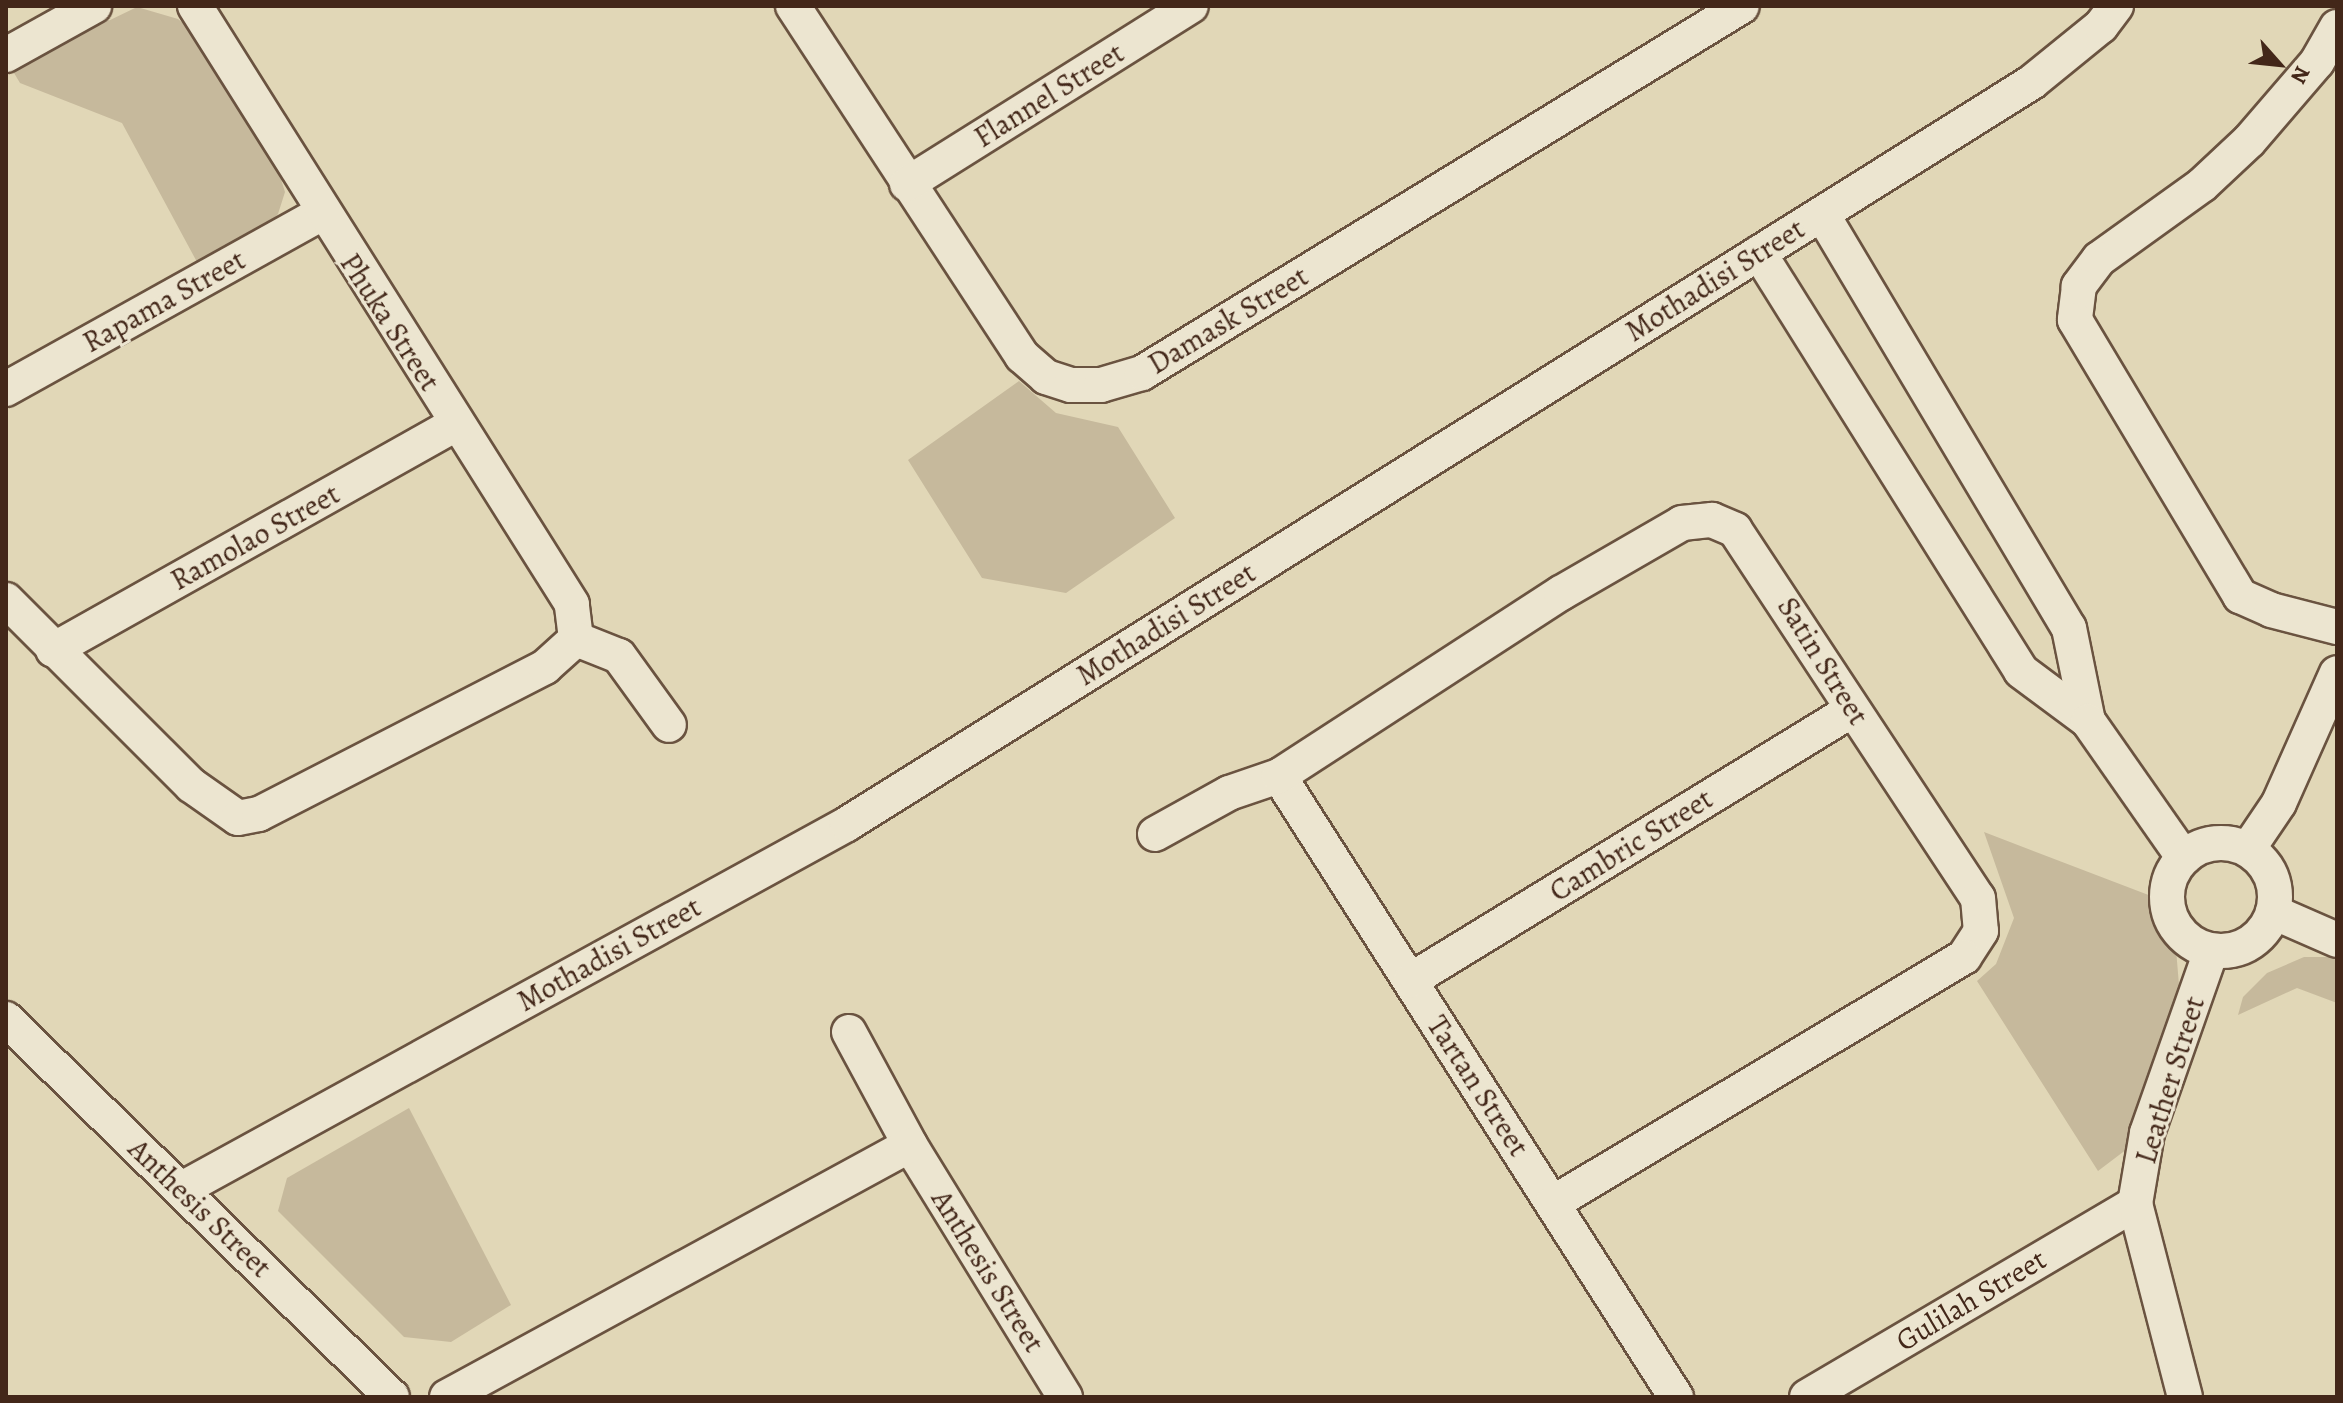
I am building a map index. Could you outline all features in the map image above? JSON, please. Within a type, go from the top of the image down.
[{"type":"street","points":[[6,55],[94,6]]},
{"type":"street","name":"Phuka Street","points":[[195,6],[321,214],[572,604],[576,639]]},
{"type":"street","name":"Damask Street","points":[[793,6],[1022,356],[1046,377],[1071,385],[1101,385],[1142,373],[1742,6]]},
{"type":"street","name":"Flannel Street","points":[[907,184],[1191,6]]},
{"type":"street","name":"Mothadisi Street","points":[[182,1189],[847,824],[2032,82],[2101,26],[2116,6]]},
{"type":"street","points":[[2337,27],[2317,62],[2249,141],[2202,185],[2099,259],[2079,286],[2075,320],[2240,596],[2271,610],[2337,627]]},
{"type":"street","name":"Rapama Street","points":[[6,389],[321,214]]},
{"type":"street","points":[[1822,214],[2069,628],[2088,721]]},
{"type":"street","points":[[1759,253],[2021,671],[2088,721],[2184,858]]},
{"type":"street","name":"Ramolao Street","points":[[53,650],[456,424]]},
{"type":"street","name":"Satin Street","points":[[1155,834],[1229,793],[1279,776],[1561,593],[1682,523],[1712,520],[1735,530],[1782,594],[1852,710],[1978,898],[1981,931],[1964,957],[1553,1203]]},
{"type":"street","points":[[6,600],[191,785],[238,818],[259,814],[545,667],[576,639],[619,656],[669,725]]},
{"type":"street","points":[[2248,849],[2279,803],[2337,673]]},
{"type":"street","name":"Cambric Street","points":[[1411,980],[1852,710]]},
{"type":"street","name":"Tartan Street","points":[[1279,776],[1676,1397]]},
{"type":"street","points":[[2215,843],[2248,849],[2271,876],[2273,912],[2256,939],[2227,951],[2211,951],[2182,935],[2172,921],[2167,887],[2184,858],[2215,843]]},
{"type":"street","points":[[2273,912],[2337,940]]},
{"type":"street","name":"Leather Street","points":[[2185,1397],[2135,1204],[2147,1133],[2211,951]]},
{"type":"street","name":"Anthesis Street","points":[[6,1019],[392,1397]]},
{"type":"street","name":"Anthesis Street","points":[[849,1032],[910,1145],[1065,1397]]},
{"type":"street","points":[[447,1397],[910,1145]]},
{"type":"street","name":"Gulilah Street","points":[[1807,1397],[2135,1204]]},
{"type":"shaded area","points":[[137,7],[178,19],[200,37],[278,170],[285,192],[278,214],[254,240],[197,262],[122,123],[20,83],[11,68]]},
{"type":"shaded area","points":[[1019,381],[1056,413],[1118,427],[1175,518],[1066,593],[982,578],[908,460]]},
{"type":"shaded area","points":[[1984,832],[2159,899],[2176,949],[2179,985],[2127,1149],[2098,1171],[1977,981],[1996,964],[2014,918]]},
{"type":"shaded area","points":[[2304,957],[2337,957],[2337,1003],[2297,988],[2238,1015],[2243,997],[2267,973]]},
{"type":"shaded area","points":[[409,1108],[511,1305],[451,1342],[404,1337],[278,1211],[287,1178]]}]
